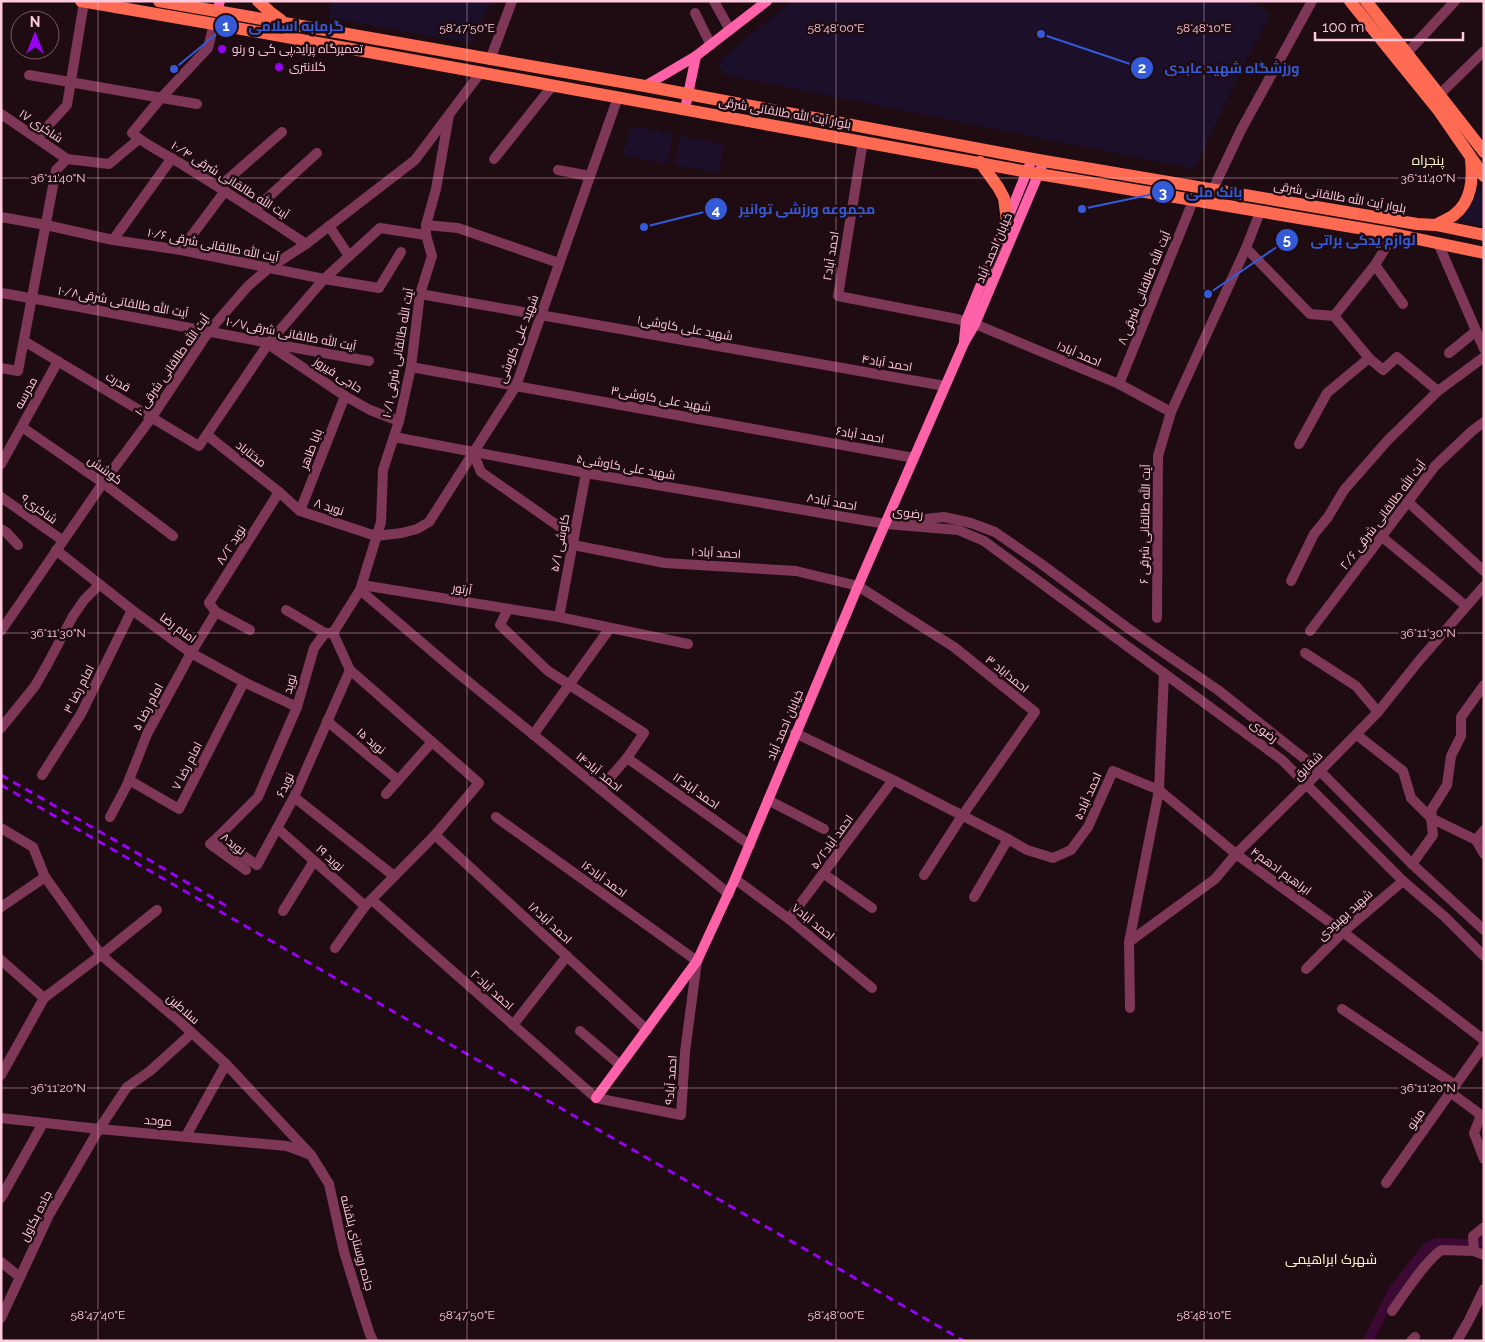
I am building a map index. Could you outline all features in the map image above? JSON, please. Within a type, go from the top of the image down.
[{"type":"main road","name":"بلوار آیت الله طالقانی شرقی","points":[[159,1],[218,6],[287,24],[645,86],[1038,160],[1417,224],[1436,224],[1484,235]]},
{"type":"main road","points":[[258,1],[287,24]]},
{"type":"main road","points":[[645,86],[696,56],[767,1]]},
{"type":"main road","points":[[1350,1],[1438,111],[1484,176]]},
{"type":"main road","points":[[1366,1],[1484,152]]},
{"type":"main road","name":"بلوار آیت الله طالقانی شرقی","points":[[82,2],[214,24],[1193,201],[1394,234],[1484,253]]},
{"type":"main road","points":[[214,24],[218,6]]},
{"type":"main road","points":[[685,109],[696,56]]},
{"type":"main road","points":[[1436,224],[1455,214],[1468,198],[1473,177],[1471,156]]},
{"type":"main road","name":"خیابان احمد آباد","points":[[596,1098],[697,961],[729,894],[858,586],[964,343],[1007,221],[1038,160]]},
{"type":"main road","points":[[980,162],[1004,198],[1007,221]]},
{"type":"main road","name":"خیابان احمد آباد","points":[[971,323],[1032,172]]},
{"type":"street","points":[[490,60],[512,1]]},
{"type":"street","points":[[714,1],[730,30]]},
{"type":"street","points":[[1213,189],[1241,130],[1312,1]]},
{"type":"street","points":[[1406,54],[1455,1]]},
{"type":"street","points":[[37,138],[67,105],[72,82],[82,2]]},
{"type":"street","points":[[696,13],[711,45]]},
{"type":"street","points":[[1,368],[18,371],[56,170],[67,159],[108,164],[139,139],[132,133],[161,98],[208,48],[214,24]]},
{"type":"street","points":[[1439,95],[1484,50]]},
{"type":"street","name":"آیت الله طالقانی شرقی ۱۰","points":[[3,628],[102,483],[152,417],[209,331],[248,286],[269,268],[306,244],[415,160],[480,72]]},
{"type":"street","points":[[29,74],[197,104]]},
{"type":"street","points":[[494,159],[553,85]]},
{"type":"street","name":"شهید علی کاوشی","points":[[376,536],[402,533],[417,529],[429,522],[516,386],[618,97]]},
{"type":"street","name":"شاکری ۱۷","points":[[1,114],[67,159]]},
{"type":"street","name":"آیت الله طالقانی شرقی ۱۰/۱","points":[[376,536],[381,522],[383,470],[399,421],[411,367],[420,294],[432,256],[426,230],[436,189],[449,115]]},
{"type":"street","points":[[181,250],[222,189],[282,132]]},
{"type":"street","name":"آیت الله طالقانی شرقی ۱۰/۴","points":[[139,139],[222,189],[306,244]]},
{"type":"street","name":"احمد آباد۲","points":[[863,141],[838,296],[971,323]]},
{"type":"street","points":[[254,210],[317,153]]},
{"type":"street","points":[[113,240],[172,158]]},
{"type":"street","points":[[558,170],[590,176]]},
{"type":"street","name":"آیت الله طالقانی شرقی ۸","points":[[1118,384],[1193,201]]},
{"type":"street","name":"آیت الله طالقانی شرقی ۶","points":[[1157,618],[1158,456],[1172,412],[1246,248],[1260,212]]},
{"type":"street","name":"آیت الله طالقانی شرقی ۱۰/۶","points":[[1,217],[113,240],[181,250],[324,279],[379,288],[401,252]]},
{"type":"street","points":[[329,226],[349,256]]},
{"type":"street","points":[[207,435],[268,344],[324,279],[380,228],[426,230],[458,228],[559,263]]},
{"type":"street","points":[[1334,316],[1375,265],[1394,234]]},
{"type":"street","points":[[1438,243],[1484,349]]},
{"type":"street","points":[[1246,248],[1310,314],[1334,316],[1369,358],[1383,370],[1397,357],[1438,391]]},
{"type":"street","points":[[1375,265],[1404,304]]},
{"type":"street","name":"آیت الله طالقانی شرقی۱۰/۸","points":[[1,293],[209,331]]},
{"type":"street","name":"شهید علی کاوشی۱","points":[[420,294],[824,365]]},
{"type":"street","name":"احمد آباد۱","points":[[971,323],[1118,384],[1172,412]]},
{"type":"street","name":"آیت الله طالقانی شرقی۱۰/۷","points":[[209,331],[268,344],[369,361]]},
{"type":"street","points":[[1449,353],[1476,331]]},
{"type":"street","name":"قدرت","points":[[24,341],[199,446],[207,435]]},
{"type":"street","name":"حاجی فیروز","points":[[268,344],[345,396],[370,410],[399,421]]},
{"type":"street","points":[[1291,581],[1314,534],[1328,517],[1344,490],[1388,440],[1438,391],[1484,357]]},
{"type":"street","points":[[1299,444],[1327,393],[1369,358]]},
{"type":"street","name":"مدرسه","points":[[1,464],[58,361]]},
{"type":"street","name":"احمد آباد۴","points":[[824,365],[945,386]]},
{"type":"street","name":"شهید علی کاوشی۳","points":[[411,367],[802,437]]},
{"type":"street","name":"بابا طاهر","points":[[300,510],[345,396]]},
{"type":"street","name":"آیت الله طالقانی شرقی ۲/۶","points":[[1310,631],[1435,466],[1484,422]]},
{"type":"street","name":"کوشش","points":[[22,427],[173,536]]},
{"type":"street","name":"مختاباد","points":[[207,435],[280,492]]},
{"type":"street","name":"احمد آباد۶","points":[[802,437],[914,458]]},
{"type":"street","name":"شهید علی کاوشی۵","points":[[394,438],[775,505]]},
{"type":"street","points":[[473,453],[481,472],[574,541]]},
{"type":"street","name":"کاوشی ۵/۱","points":[[559,617],[586,473]]},
{"type":"street","name":"نوید ۸","points":[[280,492],[300,510],[376,536]]},
{"type":"street","name":"نوید ۸/۲","points":[[216,612],[209,602],[280,492]]},
{"type":"street","name":"شاکری۹","points":[[1,497],[62,540]]},
{"type":"street","points":[[1408,502],[1484,571]]},
{"type":"street","name":"احمد آباد۸","points":[[775,505],[886,524]]},
{"type":"street","name":"رضوی","points":[[886,524],[944,517],[971,523],[995,532],[1129,629],[1218,690],[1320,771],[1412,864],[1484,930]]},
{"type":"street","name":"رضوی","points":[[886,524],[958,530],[984,541],[1282,760],[1403,880],[1445,917],[1484,956]]},
{"type":"street","points":[[1,529],[18,545]]},
{"type":"street","name":"نوید","points":[[218,838],[258,797],[297,707],[314,648],[329,633],[361,588],[376,536]]},
{"type":"street","points":[[1382,536],[1466,606]]},
{"type":"street","name":"احمد آباد۱۰","points":[[574,541],[665,563],[796,571],[858,586]]},
{"type":"street","name":"امام رضا","points":[[56,550],[99,585],[191,653],[244,682],[297,707]]},
{"type":"street","points":[[1,728],[35,686],[73,616],[84,600],[99,585]]},
{"type":"street","name":"احمداباد ۳","points":[[858,586],[954,646],[1035,712],[962,816]]},
{"type":"street","name":"شقایق","points":[[1129,942],[1215,879],[1236,854],[1357,735],[1484,586]]},
{"type":"street","name":"آرتور","points":[[361,588],[559,617],[688,644]]},
{"type":"street","name":"احمد آباد۱۴","points":[[361,588],[454,670],[729,894]]},
{"type":"street","points":[[508,609],[500,626],[548,671],[644,733],[627,758],[600,789]]},
{"type":"street","name":"امام رضا ۳","points":[[42,775],[81,714],[132,610]]},
{"type":"street","points":[[286,610],[329,633],[350,670],[479,783],[435,834],[368,903],[334,948]]},
{"type":"street","points":[[216,612],[250,630]]},
{"type":"street","name":"امام رضا ۵","points":[[110,817],[129,780],[147,734],[191,653],[216,612]]},
{"type":"street","points":[[534,735],[610,628]]},
{"type":"street","points":[[1305,653],[1356,686],[1378,712]]},
{"type":"street","name":"نوید۶","points":[[218,838],[257,865],[294,797],[350,670]]},
{"type":"street","points":[[1130,1008],[1129,942],[1159,790],[1164,673]]},
{"type":"street","name":"امام رضا ۷","points":[[129,780],[179,809],[244,682]]},
{"type":"street","points":[[1412,864],[1432,835],[1432,810],[1447,785],[1451,756],[1461,736],[1461,718],[1482,690]]},
{"type":"street","name":"نوید ۱۵","points":[[327,721],[398,780]]},
{"type":"street","name":"احمد آباد۵","points":[[795,734],[893,780],[1027,850],[1053,858],[1072,850],[1088,828],[1113,771],[1159,790]]},
{"type":"street","points":[[1357,735],[1403,772],[1411,798],[1431,818],[1476,840],[1484,854]]},
{"type":"street","points":[[386,794],[432,742]]},
{"type":"street","name":"احمد آباد۱۲","points":[[627,758],[750,845]]},
{"type":"street","name":"احمد آباد۵/۲","points":[[790,919],[893,780]]},
{"type":"street","name":"ابراهیم ادهم۴","points":[[1159,790],[1236,854],[1484,1040]]},
{"type":"street","points":[[294,797],[394,876]]},
{"type":"street","points":[[768,800],[824,829]]},
{"type":"street","points":[[924,875],[962,816]]},
{"type":"street","name":"احمد آباد۱۶","points":[[496,817],[697,961]]},
{"type":"street","name":"سلاطین","points":[[1,828],[33,847],[45,877],[101,955],[226,1064],[310,1155]]},
{"type":"street","name":"نوید ۱۹","points":[[277,828],[368,903]]},
{"type":"street","points":[[1476,840],[1484,830]]},
{"type":"street","name":"احمد آباد۱۸","points":[[435,834],[647,1030]]},
{"type":"street","name":"نوید۸","points":[[218,838],[210,844],[246,870]]},
{"type":"street","points":[[974,896],[1008,839]]},
{"type":"street","points":[[282,911],[314,860]]},
{"type":"street","points":[[824,874],[872,908]]},
{"type":"street","points":[[1,907],[45,877]]},
{"type":"street","name":"احمد آباد۷","points":[[735,879],[790,919],[872,988]]},
{"type":"street","name":"شهید بهبودی","points":[[1306,969],[1342,932],[1403,880]]},
{"type":"street","name":"احمد آباد۲۰","points":[[368,903],[513,1025],[596,1098]]},
{"type":"street","points":[[1445,917],[1456,904]]},
{"type":"street","points":[[1,1075],[44,998],[157,910]]},
{"type":"street","points":[[513,1025],[567,956]]},
{"type":"street","points":[[1,960],[44,998]]},
{"type":"street","name":"احمد آباد۹","points":[[596,1098],[681,1115],[685,1052],[697,961]]},
{"type":"street","points":[[1342,1009],[1453,1089],[1481,1115],[1474,1133],[1484,1158]]},
{"type":"street","points":[[580,1031],[620,1065]]},
{"type":"street","name":"جاده بکاول","points":[[1,1318],[49,1215],[99,1129],[127,1087],[150,1071],[192,1033]]},
{"type":"street","name":"مینو","points":[[1386,1183],[1484,1045]]},
{"type":"street","points":[[186,1136],[226,1064]]},
{"type":"street","name":"موحد","points":[[1,1118],[287,1146],[310,1155]]},
{"type":"street","points":[[1,1198],[43,1123]]},
{"type":"street","name":"جاده روستای بلقشه","points":[[310,1155],[329,1184],[344,1252],[373,1341]]},
{"type":"street","points":[[1474,1251],[1473,1236],[1484,1227]]},
{"type":"street","points":[[1392,1311],[1437,1252],[1442,1250],[1474,1251],[1484,1255]]},
{"type":"street","points":[[1,1262],[20,1277]]},
{"type":"street","points":[[1457,1341],[1484,1288]]},
{"type":"shaded area","points":[[331,1],[492,1],[471,43],[329,18]]},
{"type":"shaded area","points":[[792,1],[1252,1],[1270,14],[1194,169],[724,75],[719,66],[722,58]]},
{"type":"shaded area","points":[[632,126],[673,134],[668,164],[622,155]]},
{"type":"shaded area","points":[[680,136],[724,144],[719,173],[675,165]]},
{"type":"shaded area","points":[[1478,186],[1484,196],[1484,227],[1458,220],[1472,202]]},
{"type":"waterway","points":[[1480,1242],[1484,1239]]},
{"type":"waterway","points":[[1368,1341],[1393,1291],[1427,1247],[1438,1243],[1466,1244]]},
{"type":"railway","points":[[1,775],[228,907]]},
{"type":"railway","points":[[1,785],[964,1341]]},
{"type":"place","name":"ورزشگاه شهید عابدی","points":[[1041,34]]},
{"type":"place","name":"تعمیرگاه پراید،پی کی و رنو","points":[[222,49]]},
{"type":"place","name":"کلانتری","points":[[279,67]]},
{"type":"place","name":"گرمابه اسلامی","points":[[174,69]]},
{"type":"place","name":"بانک ملی","points":[[1082,209]]},
{"type":"place","name":"مجموعه ورزشی توانیر","points":[[644,227]]},
{"type":"place","name":"لوازم یدکی براتی","points":[[1208,294]]},
{"type":"district","name":"پنجراه","points":[[1428,160]]},
{"type":"district","name":"شهرک ابراهیمی","points":[[1331,1259]]}]
